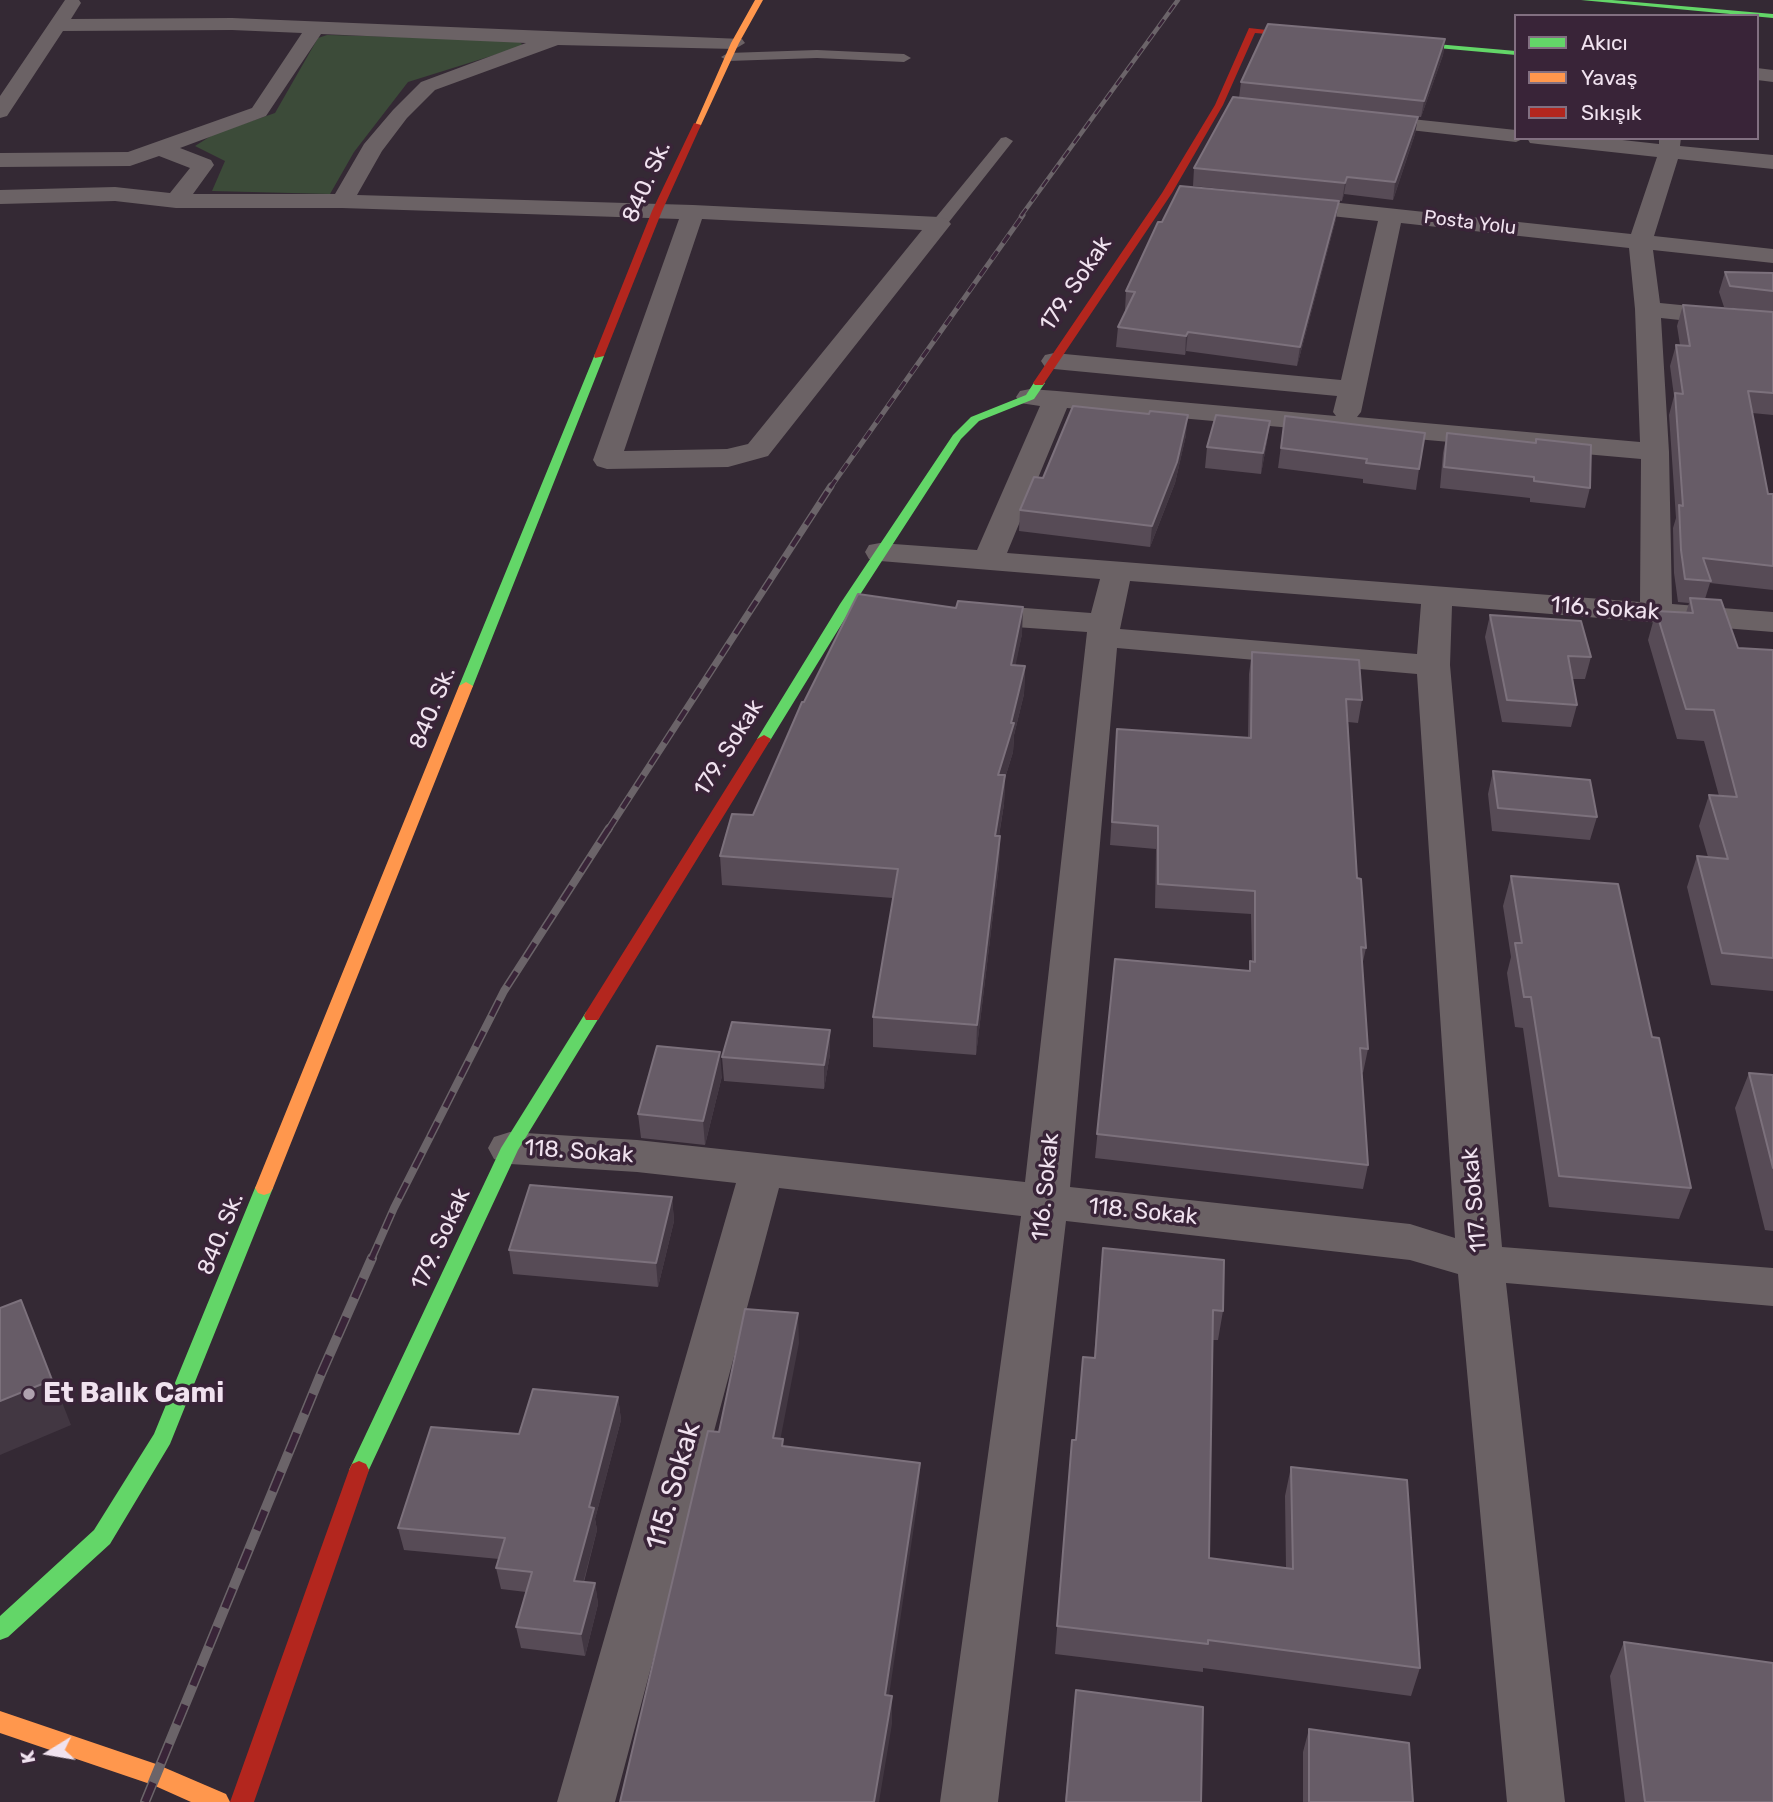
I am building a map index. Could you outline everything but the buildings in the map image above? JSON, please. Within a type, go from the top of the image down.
[{"type":"main road","name":"840. Sk.","points":[[0,1630],[102,1537],[163,1438],[657,211],[732,50],[759,0]]},
{"type":"main road","points":[[1586,0],[1750,14]]},
{"type":"main road","points":[[1740,0],[1773,3]]},
{"type":"main road","name":"179. Sokak","points":[[242,1802],[356,1477],[510,1148],[861,605],[880,552],[957,437],[975,419],[1043,398],[1054,361],[1167,193],[1219,106],[1252,30],[1335,37]]},
{"type":"main road","points":[[1377,41],[1514,53]]},
{"type":"main road","points":[[0,1722],[156,1775],[218,1802]]},
{"type":"street","points":[[0,111],[74,0]]},
{"type":"street","points":[[59,25],[232,24],[316,27],[732,50]]},
{"type":"street","points":[[0,160],[130,159],[259,112],[316,27]]},
{"type":"street","points":[[342,201],[372,149],[400,114],[428,86],[556,39]]},
{"type":"street","points":[[1219,106],[1246,108]]},
{"type":"street","points":[[1340,118],[1514,136]]},
{"type":"street","points":[[1576,140],[1670,145],[1773,162]]},
{"type":"street","points":[[1656,613],[1656,452],[1648,309],[1640,242],[1670,145]]},
{"type":"street","points":[[159,148],[203,165],[176,201]]},
{"type":"street","points":[[1167,193],[1194,195]]},
{"type":"street","points":[[0,197],[115,194],[176,201],[342,201],[693,212],[939,224]]},
{"type":"street","name":"Posta Yolu","points":[[1259,201],[1773,256]]},
{"type":"street","points":[[693,212],[607,460],[728,458],[758,450],[939,224]]},
{"type":"street","points":[[1345,424],[1391,214]]},
{"type":"street","points":[[1648,309],[1773,322]]},
{"type":"street","points":[[1054,361],[1352,389]]},
{"type":"street","points":[[989,559],[1043,398],[1656,452]]},
{"type":"street","name":"116. Sokak","points":[[880,552],[1773,622]]},
{"type":"street","name":"116. Sokak","points":[[969,1802],[1046,1201],[1103,631],[1117,571]]},
{"type":"street","name":"117. Sokak","points":[[1437,597],[1433,665],[1480,1263],[1536,1802]]},
{"type":"street","points":[[942,611],[1103,631],[1433,665]]},
{"type":"street","name":"118. Sokak","points":[[510,1148],[637,1156],[1410,1242],[1480,1263],[1773,1287]]},
{"type":"street","name":"115. Sokak","points":[[586,1802],[762,1170]]},
{"type":"lane","points":[[732,50],[904,58]]},
{"type":"lane","points":[[939,224],[1006,141]]},
{"type":"green space","points":[[327,35],[517,40],[522,44],[520,47],[408,82],[354,152],[330,194],[212,191],[225,161],[195,146],[214,134],[275,113],[318,38]]},
{"type":"railway","points":[[1021,216],[1178,0]]},
{"type":"railway","points":[[830,488],[1023,215]]},
{"type":"railway","points":[[608,830],[831,486]]},
{"type":"railway","points":[[371,1260],[394,1208],[504,991],[609,828]]},
{"type":"railway","points":[[145,1802],[321,1374],[372,1258]]},
{"type":"traffic: fast","points":[[1585,0],[1750,14]]},
{"type":"traffic: fast","points":[[1759,15],[1773,16]]},
{"type":"traffic: fast","points":[[1393,42],[1514,53]]},
{"type":"traffic: fast","points":[[466,686],[599,356]]},
{"type":"traffic: fast","points":[[764,739],[847,604],[957,437],[975,419],[1030,397],[1039,383]]},
{"type":"traffic: fast","points":[[359,1470],[510,1148],[592,1016]]},
{"type":"traffic: fast","points":[[0,1630],[102,1537],[163,1438],[264,1188]]},
{"type":"traffic: slow","points":[[697,125],[735,43],[759,0]]},
{"type":"traffic: slow","points":[[264,1188],[466,686]]},
{"type":"traffic: slow","points":[[0,1722],[156,1775],[218,1802]]},
{"type":"traffic: jam","points":[[1039,383],[1167,193],[1219,105],[1252,30],[1316,36]]},
{"type":"traffic: jam","points":[[599,356],[657,211],[697,125]]},
{"type":"traffic: jam","points":[[592,1016],[764,739]]},
{"type":"traffic: jam","points":[[242,1802],[359,1470]]},
{"type":"place","name":"Et Balık Cami","points":[[29,1394]]}]
